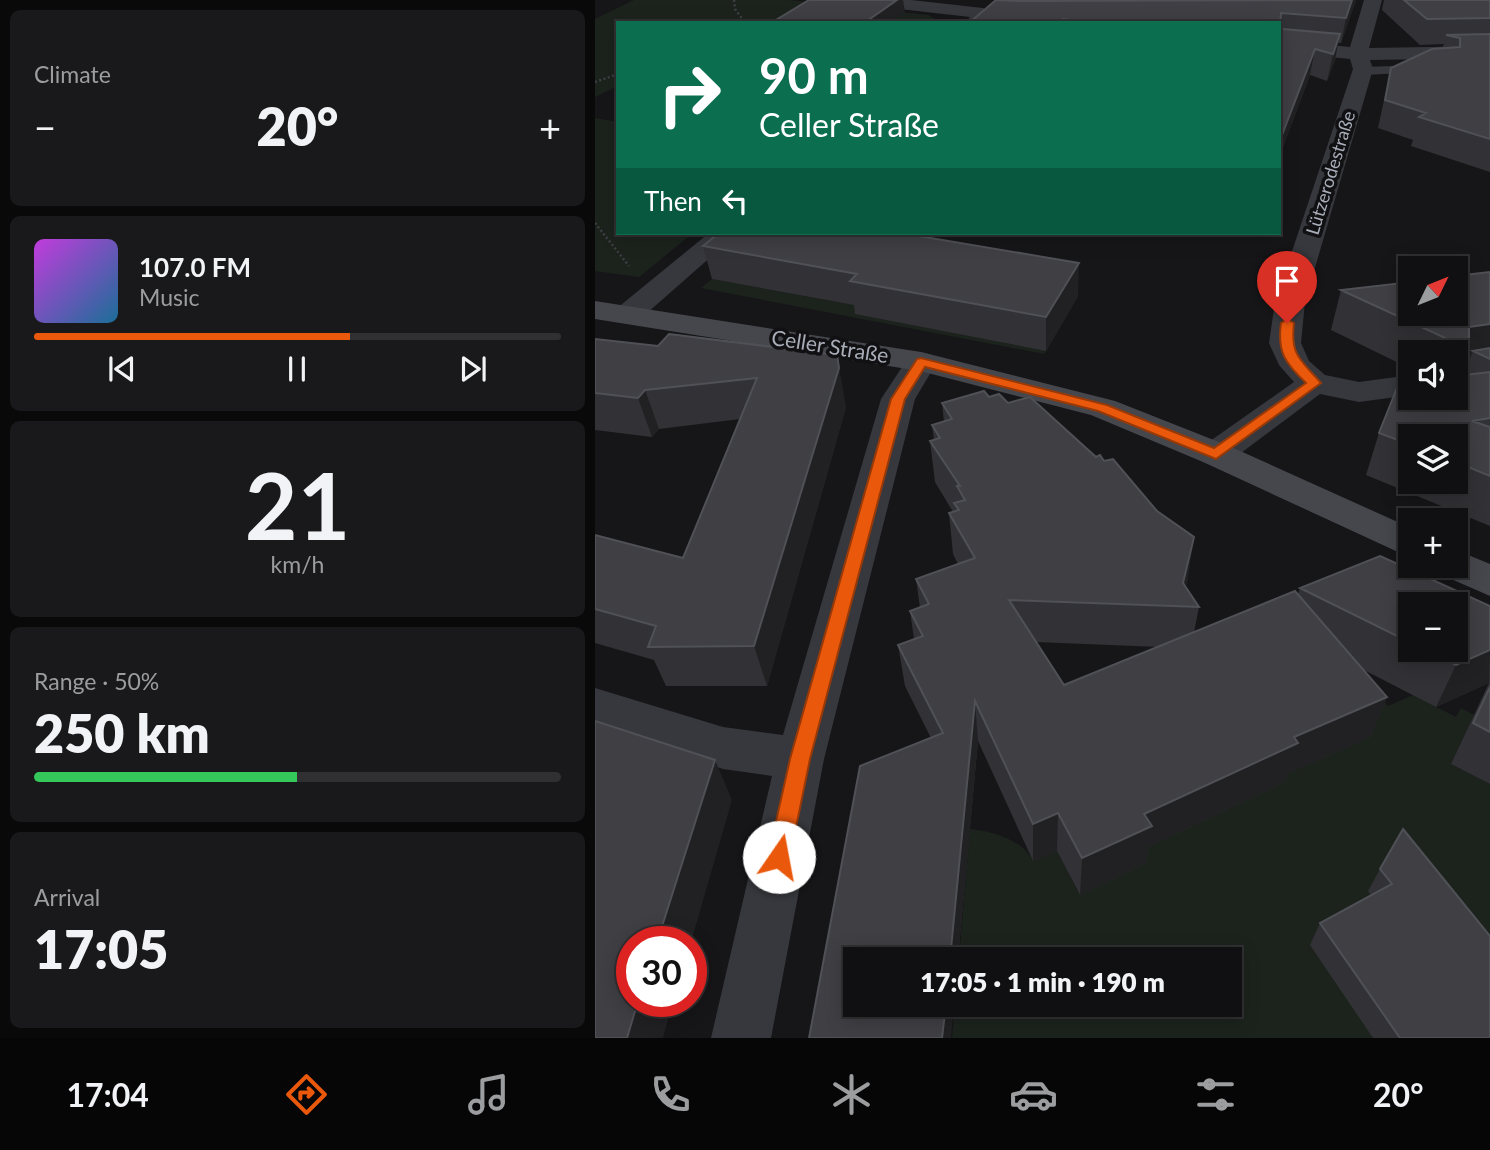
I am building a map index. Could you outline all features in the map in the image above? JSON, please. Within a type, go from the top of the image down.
[{"type":"street","points":[[864,0],[988,13]]},
{"type":"street","name":"Lützerodestraße","points":[[1314,383],[1295,365],[1285,343],[1290,302],[1360,63],[1373,0]]},
{"type":"street","points":[[1281,46],[1360,63],[1490,52]]},
{"type":"street","points":[[627,315],[723,235]]},
{"type":"street","name":"Celler Straße","points":[[595,310],[921,362],[1103,408],[1216,454],[1398,538]]},
{"type":"street","points":[[741,1038],[800,759],[898,399],[921,362]]},
{"type":"street","points":[[1216,454],[1314,383],[1359,392],[1398,387]]},
{"type":"street","points":[[1468,571],[1490,581]]},
{"type":"street","points":[[595,707],[723,748],[800,759]]},
{"type":"lane","points":[[1360,63],[1435,69]]},
{"type":"path","points":[[734,0],[735,9],[742,21]]},
{"type":"path","points":[[595,82],[616,75]]},
{"type":"path","points":[[595,223],[630,267],[621,274]]},
{"type":"shaded area","points":[[634,0],[789,0],[929,15],[937,21],[616,21],[616,87],[595,97],[595,19]]},
{"type":"shaded area","points":[[595,118],[616,122],[616,235],[691,235],[639,277],[595,271]]},
{"type":"shaded area","points":[[712,279],[848,304],[857,295],[856,314],[1046,351],[1044,354],[701,288]]},
{"type":"shaded area","points":[[1369,684],[1388,706],[1413,695],[1456,717],[1461,708],[1474,715],[1451,764],[1490,784],[1490,978],[1380,907],[1373,1038],[952,1038],[954,1017],[1242,1017],[1242,947],[960,947],[970,829],[997,834],[1014,842],[1022,847],[1033,861],[1057,851],[1079,894],[1129,836],[1280,776]]},
{"type":"building","points":[[809,0],[897,0],[867,21],[774,21]]},
{"type":"building","points":[[996,0],[1352,0],[1346,18],[1281,13],[1280,21],[971,21]]},
{"type":"building","points":[[1404,0],[1490,0],[1490,18],[1427,19]]},
{"type":"building","points":[[1281,27],[1340,34],[1333,54],[1315,49],[1281,138]]},
{"type":"building","points":[[1490,34],[1490,139],[1419,117],[1426,113],[1385,100],[1391,68],[1432,49],[1460,47],[1460,38],[1446,35]]},
{"type":"building","points":[[717,235],[913,235],[1079,263],[1046,317],[850,281],[857,274],[703,246]]},
{"type":"building","points":[[1490,272],[1490,324],[1469,327],[1469,349],[1468,340],[1449,340],[1419,326],[1468,326],[1468,275]]},
{"type":"building","points":[[1398,283],[1398,316],[1341,290]]},
{"type":"building","points":[[669,334],[837,355],[839,368],[754,646],[648,647],[656,626],[595,609],[595,535],[683,558],[757,378],[645,390],[638,398],[595,393],[595,339],[658,346]]},
{"type":"building","points":[[1490,348],[1490,359],[1473,351]]},
{"type":"building","points":[[1490,372],[1490,418],[1472,421],[1490,427],[1490,476],[1468,467],[1468,424],[1398,424],[1398,440],[1379,433],[1398,386],[1398,410],[1468,410],[1468,375]]},
{"type":"building","points":[[984,391],[989,397],[999,394],[1008,403],[1030,397],[1096,457],[1100,455],[1104,461],[1113,459],[1157,511],[1194,537],[1183,583],[1199,607],[1009,600],[1064,685],[1295,591],[1387,697],[1294,737],[1298,743],[1144,814],[1152,826],[1082,858],[1058,813],[1033,824],[975,701],[951,947],[843,947],[843,1017],[944,1017],[942,1038],[809,1038],[860,766],[943,733],[898,645],[923,636],[910,611],[929,604],[916,579],[975,558],[949,513],[959,510],[954,503],[965,500],[957,486],[960,486],[930,441],[940,438],[932,425],[952,419],[942,403]]},
{"type":"building","points":[[1380,556],[1398,564],[1398,578],[1428,578],[1459,592],[1398,592],[1398,637],[1300,588]]},
{"type":"building","points":[[1468,596],[1490,606],[1490,650],[1468,660]]},
{"type":"building","points":[[1490,687],[1490,732],[1473,723]]},
{"type":"building","points":[[595,721],[715,760],[662,926],[616,926],[616,1017],[633,1017],[627,1038],[595,1038]]},
{"type":"building","points":[[1403,829],[1490,936],[1490,1038],[1400,1038],[1320,923],[1392,884],[1380,869]]},
{"type":"route","points":[[779,857],[800,759],[898,399],[921,362],[1103,408],[1216,454],[1314,383],[1295,365],[1285,343],[1287,323]]}]
